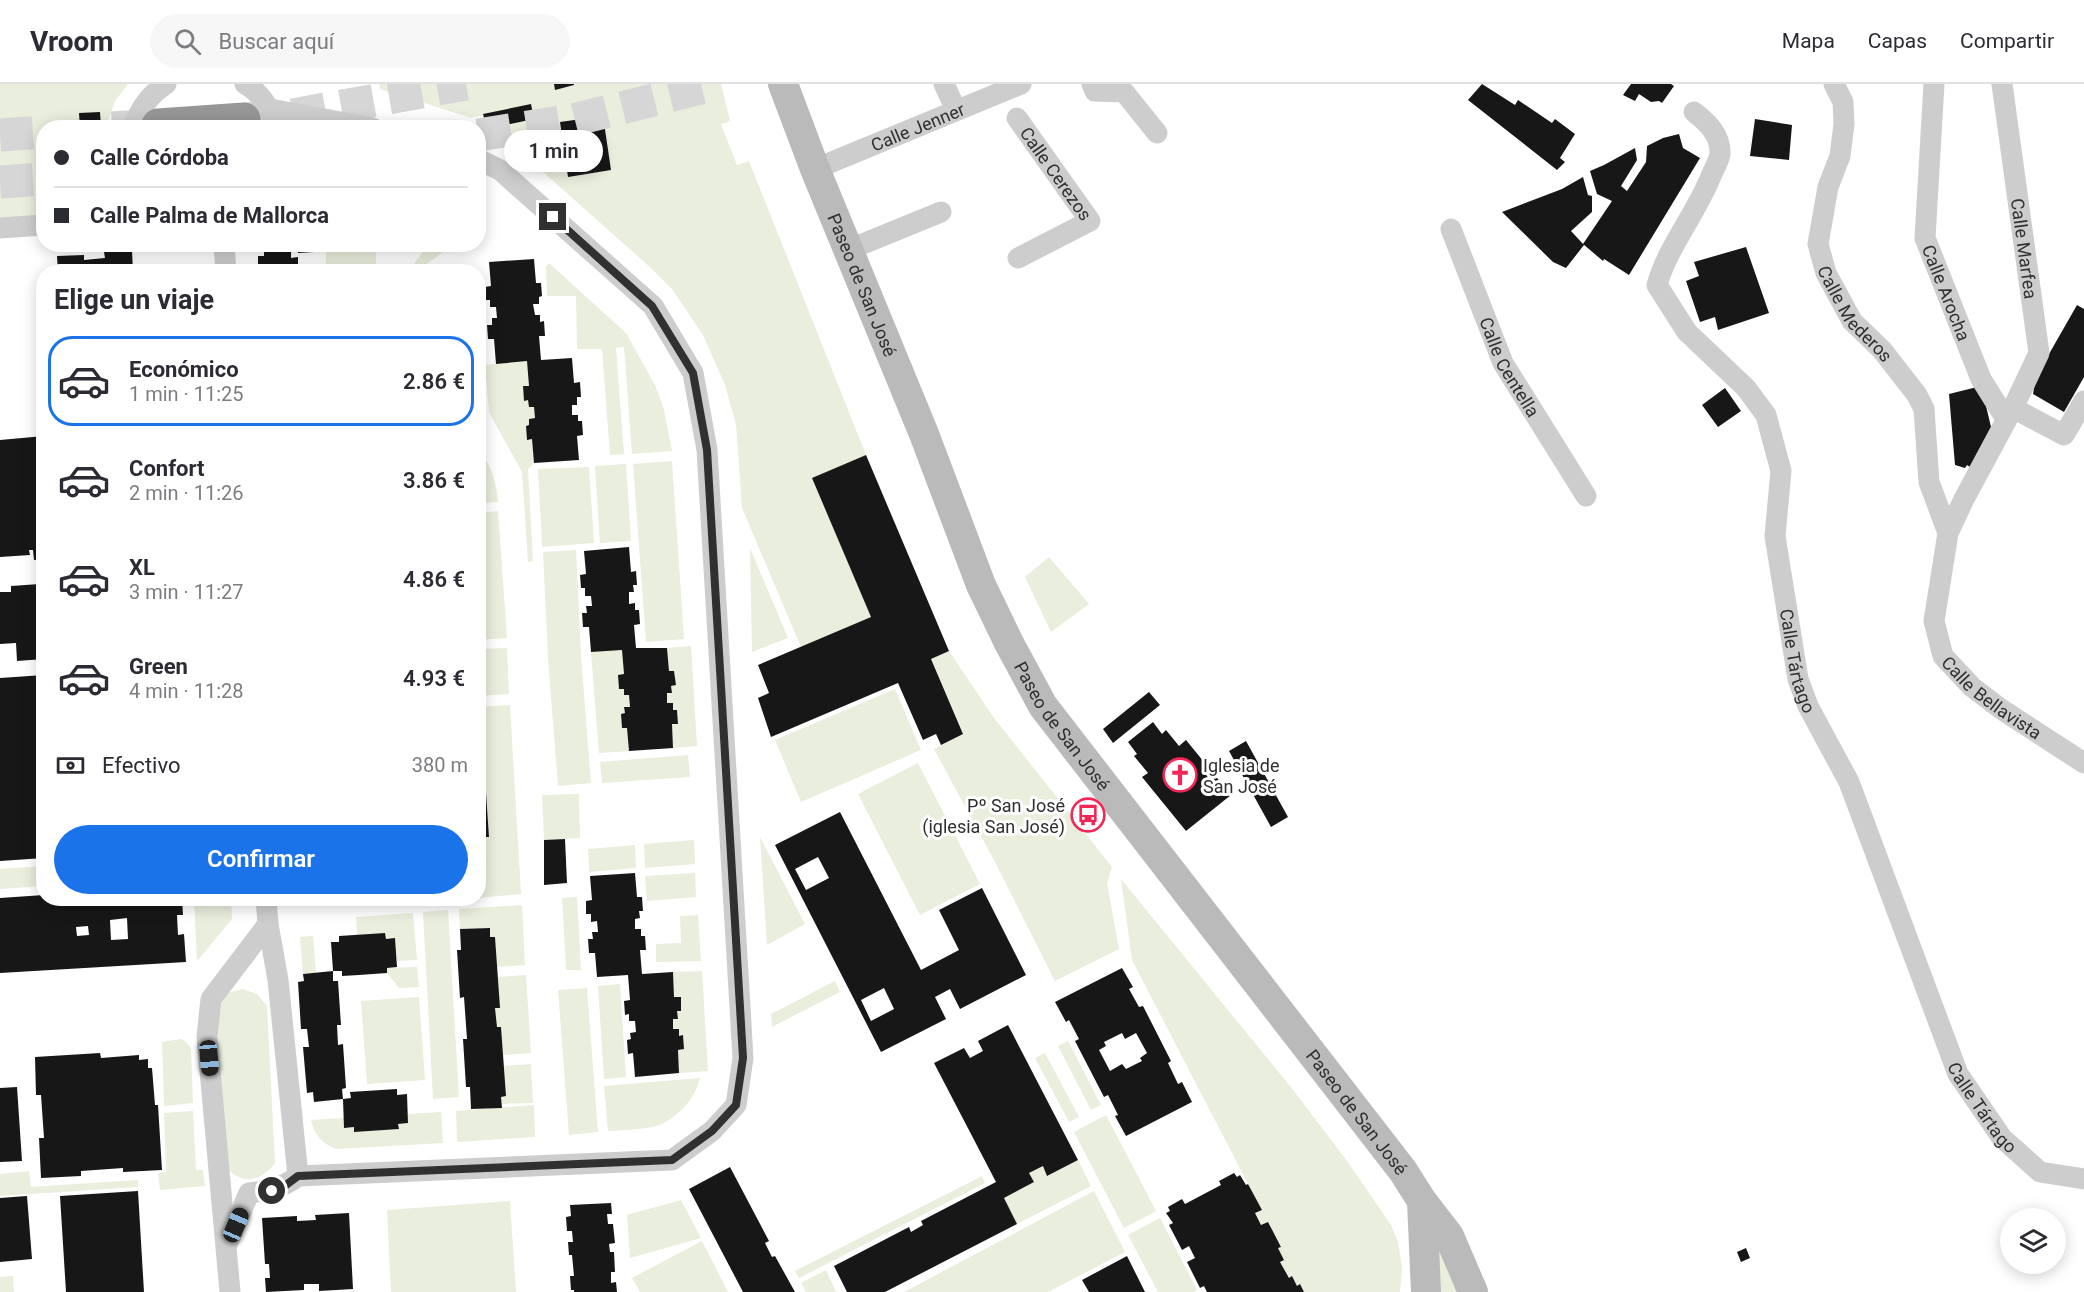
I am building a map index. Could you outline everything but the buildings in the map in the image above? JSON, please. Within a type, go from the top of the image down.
[{"type":"highway","points":[[183,120],[264,118]]},
{"type":"street","points":[[143,120],[150,84]]},
{"type":"street","points":[[143,120],[154,92],[166,84]]},
{"type":"street","points":[[245,84],[252,87],[264,118],[286,120]]},
{"type":"street","name":"Paseo de San José","points":[[783,84],[815,169],[924,434],[981,585],[1043,706],[1403,1171],[1422,1201],[1449,1236],[1473,1292]]},
{"type":"street","points":[[944,84],[956,110]]},
{"type":"street","points":[[1092,84],[1095,91],[1124,92],[1157,133]]},
{"type":"street","name":"Calle Mederos","points":[[1834,84],[1843,102],[1845,124],[1840,156],[1828,186],[1818,244],[1826,273],[1852,321],[1882,350],[1917,395],[1924,409],[1929,482],[1948,534]]},
{"type":"street","name":"Calle Arocha","points":[[1934,84],[1925,238],[1981,379],[2009,414]]},
{"type":"street","name":"Calle Marfea","points":[[2002,84],[2039,353],[2009,414]]},
{"type":"street","name":"Calle Jenner","points":[[815,169],[1010,86]]},
{"type":"street","name":"Calle Tártago","points":[[1694,112],[1709,124],[1716,135],[1720,154],[1705,191],[1662,266],[1658,285],[1687,332],[1746,388],[1766,415],[1781,471],[1775,536],[1798,680],[1808,706],[1849,782],[1958,1074],[2002,1138],[2040,1172],[2084,1179]]},
{"type":"street","name":"Calle Cerezos","points":[[1017,118],[1090,221],[1018,258]]},
{"type":"street","points":[[220,1182],[234,1190],[249,1193],[272,1191],[298,1176],[672,1160],[712,1131],[736,1105],[743,1058],[707,450],[693,373],[652,306],[500,170],[486,163]]},
{"type":"street","points":[[848,249],[941,212]]},
{"type":"street","points":[[0,228],[36,226]]},
{"type":"street","name":"Calle Centella","points":[[1451,229],[1503,363],[1586,496]]},
{"type":"street","points":[[2009,414],[2064,435],[2084,401]]},
{"type":"street","name":"Calle Bellavista","points":[[2009,414],[1948,534],[1934,621],[1943,656],[1972,687],[2001,709],[2084,763]]},
{"type":"street","points":[[267,906],[278,980],[298,1176]]},
{"type":"street","points":[[230,1292],[207,1037],[211,999],[268,924]]},
{"type":"street","points":[[227,1245],[249,1193]]},
{"type":"street","points":[[1422,1201],[1426,1292]]},
{"type":"green space","points":[[0,84],[128,84],[115,101],[108,120],[36,120],[36,216],[0,218]]},
{"type":"green space","points":[[379,84],[721,84],[730,121],[721,124],[737,165],[749,161],[866,455],[813,478],[871,617],[801,647],[742,508],[736,424],[725,385],[703,335],[672,289],[524,155],[487,129],[483,115],[471,118],[380,89]]},
{"type":"green space","points":[[326,252],[376,252],[376,264],[326,264]]},
{"type":"green space","points":[[423,252],[443,252],[427,264],[414,264]]},
{"type":"green space","points":[[549,263],[626,333],[655,385],[664,410],[672,451],[632,454],[624,347],[616,348],[624,454],[610,455],[602,349],[577,349],[576,296],[547,296],[546,267]]},
{"type":"green space","points":[[527,361],[529,386],[523,387],[524,400],[528,400],[534,407],[535,418],[529,419],[529,425],[526,426],[527,439],[532,439],[534,463],[528,469],[533,561],[528,562],[522,472],[489,412],[486,365]]},
{"type":"green space","points":[[486,459],[496,487],[498,502],[486,503]]},
{"type":"green space","points":[[672,461],[684,639],[646,642],[633,464]]},
{"type":"green space","points":[[626,464],[631,541],[600,543],[595,466]]},
{"type":"green space","points":[[589,467],[594,543],[542,547],[538,469]]},
{"type":"green space","points":[[498,511],[507,638],[486,640],[486,512]]},
{"type":"green space","points":[[750,548],[788,638],[752,652]]},
{"type":"green space","points":[[576,550],[581,656],[591,783],[558,786],[543,552]]},
{"type":"green space","points":[[1049,557],[1089,604],[1051,632],[1025,577]]},
{"type":"green space","points":[[691,646],[697,746],[673,748],[672,724],[678,723],[677,710],[673,710],[673,703],[667,703],[667,694],[672,693],[671,686],[676,685],[674,671],[669,671],[667,648]]},
{"type":"green space","points":[[507,648],[509,694],[486,696],[486,649]]},
{"type":"green space","points":[[622,650],[624,674],[618,676],[619,689],[624,689],[624,695],[629,695],[630,707],[624,707],[625,713],[621,714],[622,728],[627,728],[629,751],[599,753],[591,652]]},
{"type":"green space","points":[[949,651],[994,718],[1112,867],[1107,883],[1119,949],[1055,981],[995,862],[934,749],[963,733],[931,659]]},
{"type":"green space","points":[[895,689],[921,750],[801,802],[775,740]]},
{"type":"green space","points":[[510,705],[521,894],[486,897],[486,837],[489,836],[486,793],[486,707]]},
{"type":"green space","points":[[688,755],[690,777],[602,783],[600,762]]},
{"type":"green space","points":[[918,763],[980,884],[920,915],[858,794]]},
{"type":"green space","points":[[579,794],[580,838],[544,840],[542,795]]},
{"type":"green space","points":[[760,837],[805,924],[767,945]]},
{"type":"green space","points":[[694,840],[695,864],[645,868],[644,844]]},
{"type":"green space","points":[[635,845],[636,868],[589,872],[588,849]]},
{"type":"green space","points":[[36,866],[36,886],[0,889],[0,869]]},
{"type":"green space","points":[[695,873],[696,897],[647,901],[645,876]]},
{"type":"green space","points":[[1121,879],[1294,1091],[1347,1161],[1391,1225],[1398,1242],[1402,1268],[1400,1292],[1304,1292],[1292,1277],[1289,1278],[1280,1262],[1284,1260],[1278,1248],[1281,1246],[1268,1222],[1261,1225],[1255,1213],[1261,1209],[1132,960]]},
{"type":"green space","points":[[577,897],[581,970],[566,970],[562,898]]},
{"type":"green space","points":[[522,905],[525,965],[497,967],[495,937],[490,937],[490,928],[460,929],[459,909]]},
{"type":"green space","points":[[194,906],[231,906],[232,919],[197,961]]},
{"type":"green space","points":[[448,910],[459,1097],[433,1099],[423,912]]},
{"type":"green space","points":[[413,913],[417,960],[397,961],[395,938],[386,939],[385,933],[357,935],[356,917]]},
{"type":"green space","points":[[698,915],[701,961],[656,962],[656,944],[681,943],[680,916]]},
{"type":"green space","points":[[313,936],[316,973],[303,974],[300,937]]},
{"type":"green space","points":[[417,967],[419,987],[399,988],[387,973],[387,968]]},
{"type":"green space","points":[[702,971],[708,1071],[679,1073],[678,1050],[684,1049],[683,1036],[679,1036],[679,1029],[673,1029],[673,1019],[678,1019],[677,1011],[681,1011],[681,997],[674,997],[673,972]]},
{"type":"green space","points":[[526,975],[531,1053],[503,1055],[501,1027],[497,1027],[495,1008],[498,977]]},
{"type":"green space","points":[[835,981],[840,992],[772,1027],[771,1014]]},
{"type":"green space","points":[[620,984],[626,1077],[604,1079],[598,986]]},
{"type":"green space","points":[[587,988],[598,1132],[569,1135],[558,990]]},
{"type":"green space","points":[[243,989],[257,994],[267,1006],[275,1163],[264,1174],[253,1179],[240,1178],[228,1169],[215,1007],[226,993]]},
{"type":"green space","points":[[419,997],[425,1080],[367,1084],[361,1001]]},
{"type":"green space","points":[[181,1039],[191,1048],[193,1103],[164,1106],[162,1042]]},
{"type":"green space","points":[[1068,1041],[1101,1105],[1091,1110],[1058,1046]]},
{"type":"green space","points":[[1045,1053],[1079,1117],[1069,1122],[1035,1058]]},
{"type":"green space","points":[[531,1064],[533,1103],[501,1104],[501,1097],[506,1096],[504,1066]]},
{"type":"green space","points":[[700,1078],[689,1102],[667,1121],[646,1128],[608,1131],[604,1086]]},
{"type":"green space","points":[[534,1105],[535,1137],[457,1142],[456,1111]]},
{"type":"green space","points":[[193,1111],[196,1170],[203,1170],[205,1186],[160,1190],[158,1173],[166,1172],[164,1113]]},
{"type":"green space","points":[[441,1112],[443,1143],[336,1149],[320,1138],[311,1120],[344,1118],[354,1127],[354,1132],[398,1129],[398,1124],[408,1123],[408,1114]]},
{"type":"green space","points":[[1106,1115],[1156,1211],[1124,1228],[1074,1132]]},
{"type":"green space","points":[[1078,1160],[1091,1186],[1017,1224],[1004,1198],[1034,1182],[1029,1173],[1043,1166],[1048,1176]]},
{"type":"green space","points":[[29,1171],[31,1187],[138,1180],[138,1187],[0,1196],[0,1174]]},
{"type":"green space","points":[[982,1176],[985,1183],[799,1278],[795,1271]]},
{"type":"green space","points":[[1094,1191],[1125,1252],[1048,1292],[904,1292]]},
{"type":"green space","points":[[681,1200],[701,1238],[630,1258],[627,1215]]},
{"type":"green space","points":[[510,1201],[516,1292],[391,1292],[387,1210]]},
{"type":"green space","points":[[1160,1218],[1197,1290],[1193,1292],[1158,1292],[1128,1235]]},
{"type":"green space","points":[[1434,1236],[1459,1292],[1437,1292]]},
{"type":"green space","points":[[702,1241],[728,1292],[640,1292],[632,1278]]},
{"type":"green space","points":[[826,1270],[836,1292],[806,1292],[801,1283]]},
{"type":"green space","points":[[13,1276],[14,1292],[0,1292],[0,1277]]},
{"type":"tunnel","points":[[244,119],[281,117],[466,84]]},
{"type":"tunnel","points":[[486,134],[573,120],[717,84]]},
{"type":"tunnel","points":[[0,135],[36,133]]},
{"type":"tunnel","points":[[0,182],[36,180]]},
{"type":"place","name":"Iglesia de San José","points":[[1180,775]]},
{"type":"place","name":"Pº San José (iglesia San José)","points":[[1088,815]]},
{"type":"route","points":[[272,1191],[298,1176],[672,1160],[712,1131],[736,1105],[743,1058],[707,450],[693,373],[652,306],[553,217]]}]
